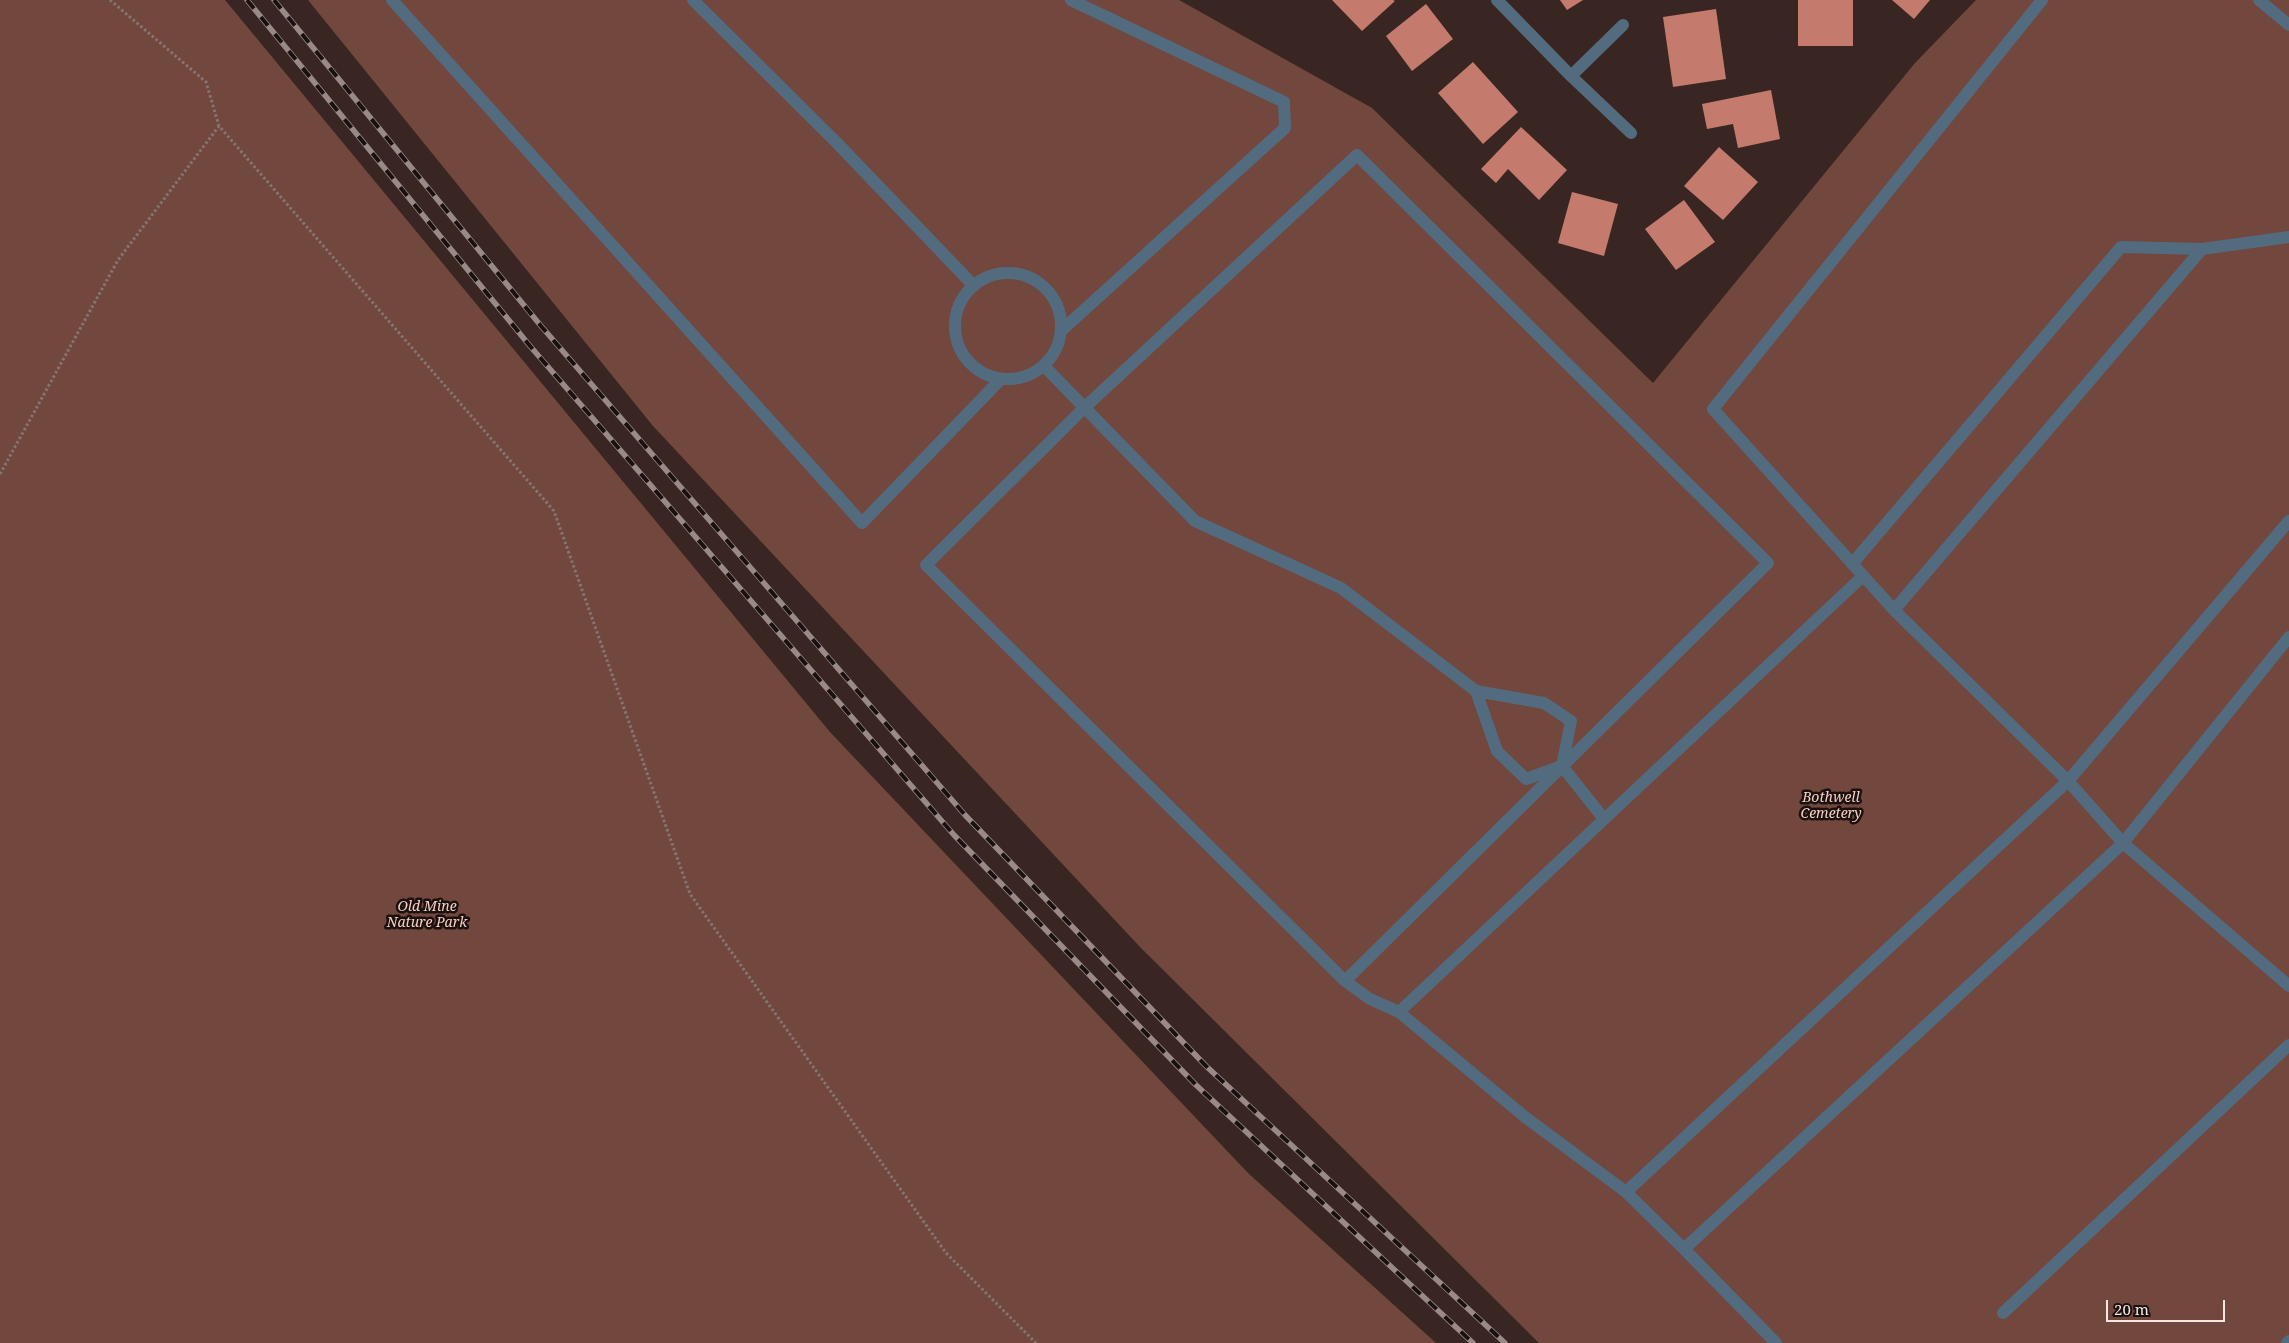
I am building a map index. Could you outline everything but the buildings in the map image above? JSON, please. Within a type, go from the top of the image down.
[{"type":"street","points":[[392,0],[862,523],[1001,379]]},
{"type":"street","points":[[693,0],[837,143],[974,286]]},
{"type":"street","points":[[1062,330],[1285,128],[1284,102],[1071,0]]},
{"type":"street","points":[[1497,0],[1571,76],[1631,133]]},
{"type":"street","points":[[2042,0],[1713,410],[1894,610],[2068,781],[2122,843],[2289,986]]},
{"type":"street","points":[[2259,0],[2289,25]]},
{"type":"street","points":[[1571,76],[1623,25]]},
{"type":"street","points":[[1345,981],[1768,563],[1356,155],[1084,408],[926,565],[1345,981],[1370,999],[1399,1012],[1526,1117],[1626,1192],[1776,1343]]},
{"type":"street","points":[[1852,564],[2121,247],[2202,250],[2289,238]]},
{"type":"street","points":[[1894,610],[2202,250]]},
{"type":"street","points":[[1008,273],[1032,279],[1047,290],[1059,312],[1062,330],[1057,348],[1044,366],[1028,376],[1001,379],[984,374],[969,362],[962,351],[956,334],[956,315],[963,298],[974,286],[990,276],[1008,273]]},
{"type":"street","points":[[1044,366],[1195,521],[1341,588],[1476,691],[1544,703],[1572,720],[1562,766]]},
{"type":"street","points":[[1626,1192],[2068,781],[2289,521]]},
{"type":"street","points":[[1399,1012],[1864,576]]},
{"type":"street","points":[[1684,1249],[2122,843],[2289,637]]},
{"type":"street","points":[[1476,691],[1497,751],[1526,779],[1562,766]]},
{"type":"street","points":[[1562,766],[1604,819]]},
{"type":"street","points":[[2003,1313],[2289,1045]]},
{"type":"path","points":[[110,0],[206,82],[219,126],[554,511],[690,894],[946,1253],[1036,1343]]},
{"type":"path","points":[[0,474],[118,260],[219,126]]},
{"type":"green space","name":"Old Mine Nature Park","points":[[0,0],[225,0],[830,732],[1248,1173],[1436,1343],[0,1343]]},
{"type":"green space","name":"Bothwell Cemetery","points":[[308,0],[1179,0],[1372,108],[1653,383],[1915,63],[1976,0],[2289,0],[2289,1343],[1539,1343],[1140,947],[653,426]]},
{"type":"railway","points":[[247,0],[530,346],[954,835],[1196,1085],[1473,1343]]},
{"type":"railway","points":[[274,0],[541,326],[965,815],[1206,1066],[1505,1343]]}]
